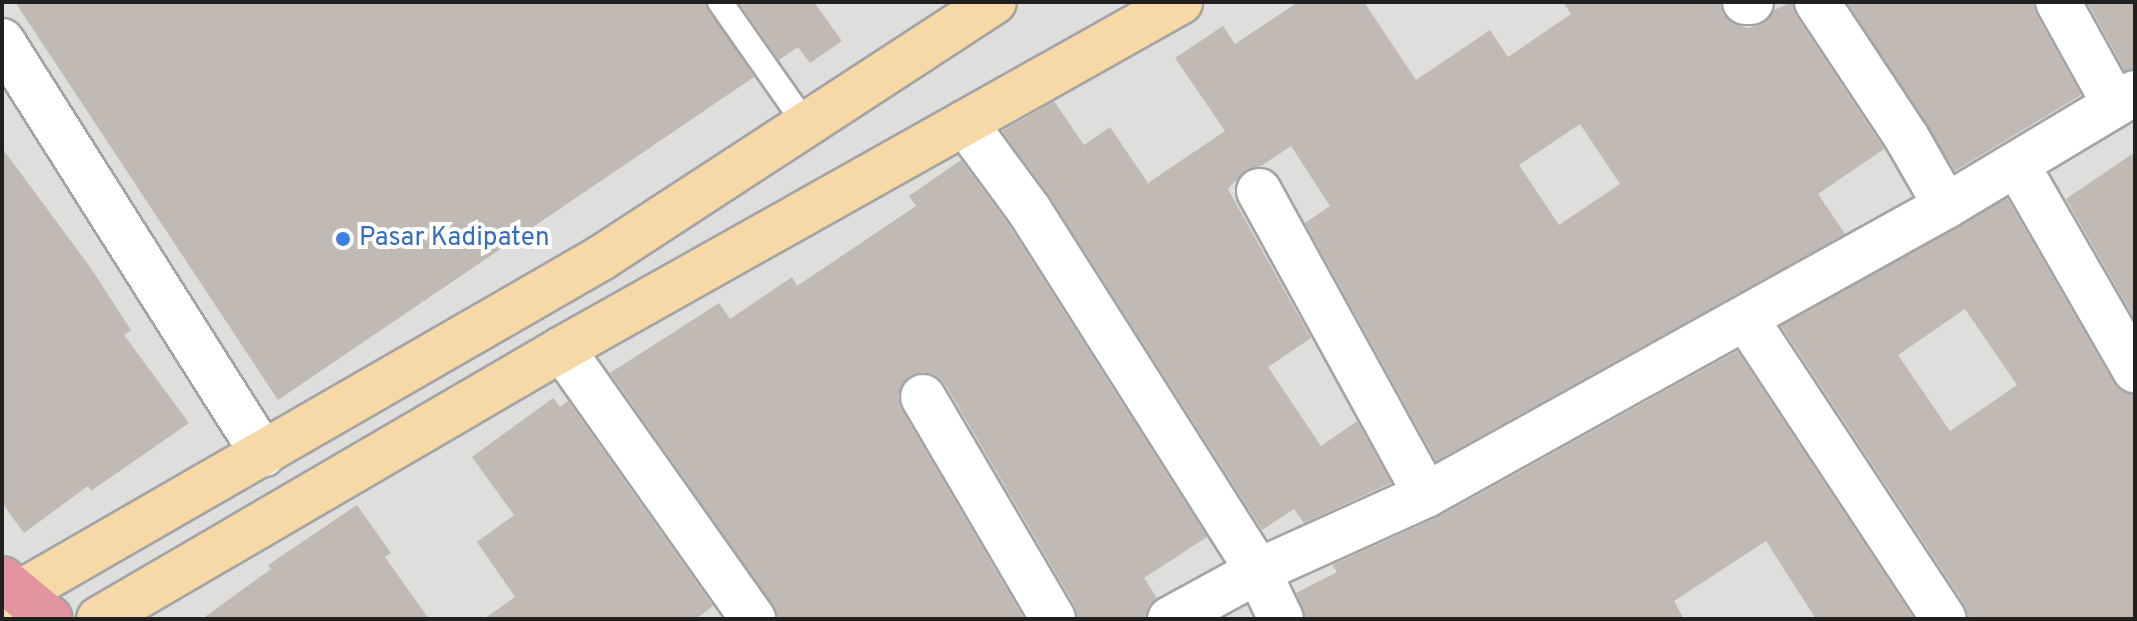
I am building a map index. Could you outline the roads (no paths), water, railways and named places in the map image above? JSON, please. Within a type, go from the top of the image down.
[{"type":"main road","points":[[18,599],[601,258],[994,2]]},
{"type":"main road","points":[[99,619],[562,349],[1180,2]]},
{"type":"street","points":[[1817,2],[1907,138],[1946,206]]},
{"type":"street","points":[[1170,619],[1258,571],[1426,495],[1946,206],[2124,98],[2058,2]]},
{"type":"street","points":[[2,41],[263,454]]},
{"type":"street","points":[[965,123],[1029,210],[1258,571],[1281,619]]},
{"type":"street","points":[[2017,165],[2135,370]]},
{"type":"street","points":[[1259,191],[1426,495]]},
{"type":"street","points":[[1746,319],[1944,619]]},
{"type":"street","points":[[562,349],[753,619]]},
{"type":"street","points":[[923,397],[1053,619]]},
{"type":"lane","points":[[720,2],[806,125]]},
{"type":"place","name":"Pasar Kadipaten","points":[[343,239]]}]
